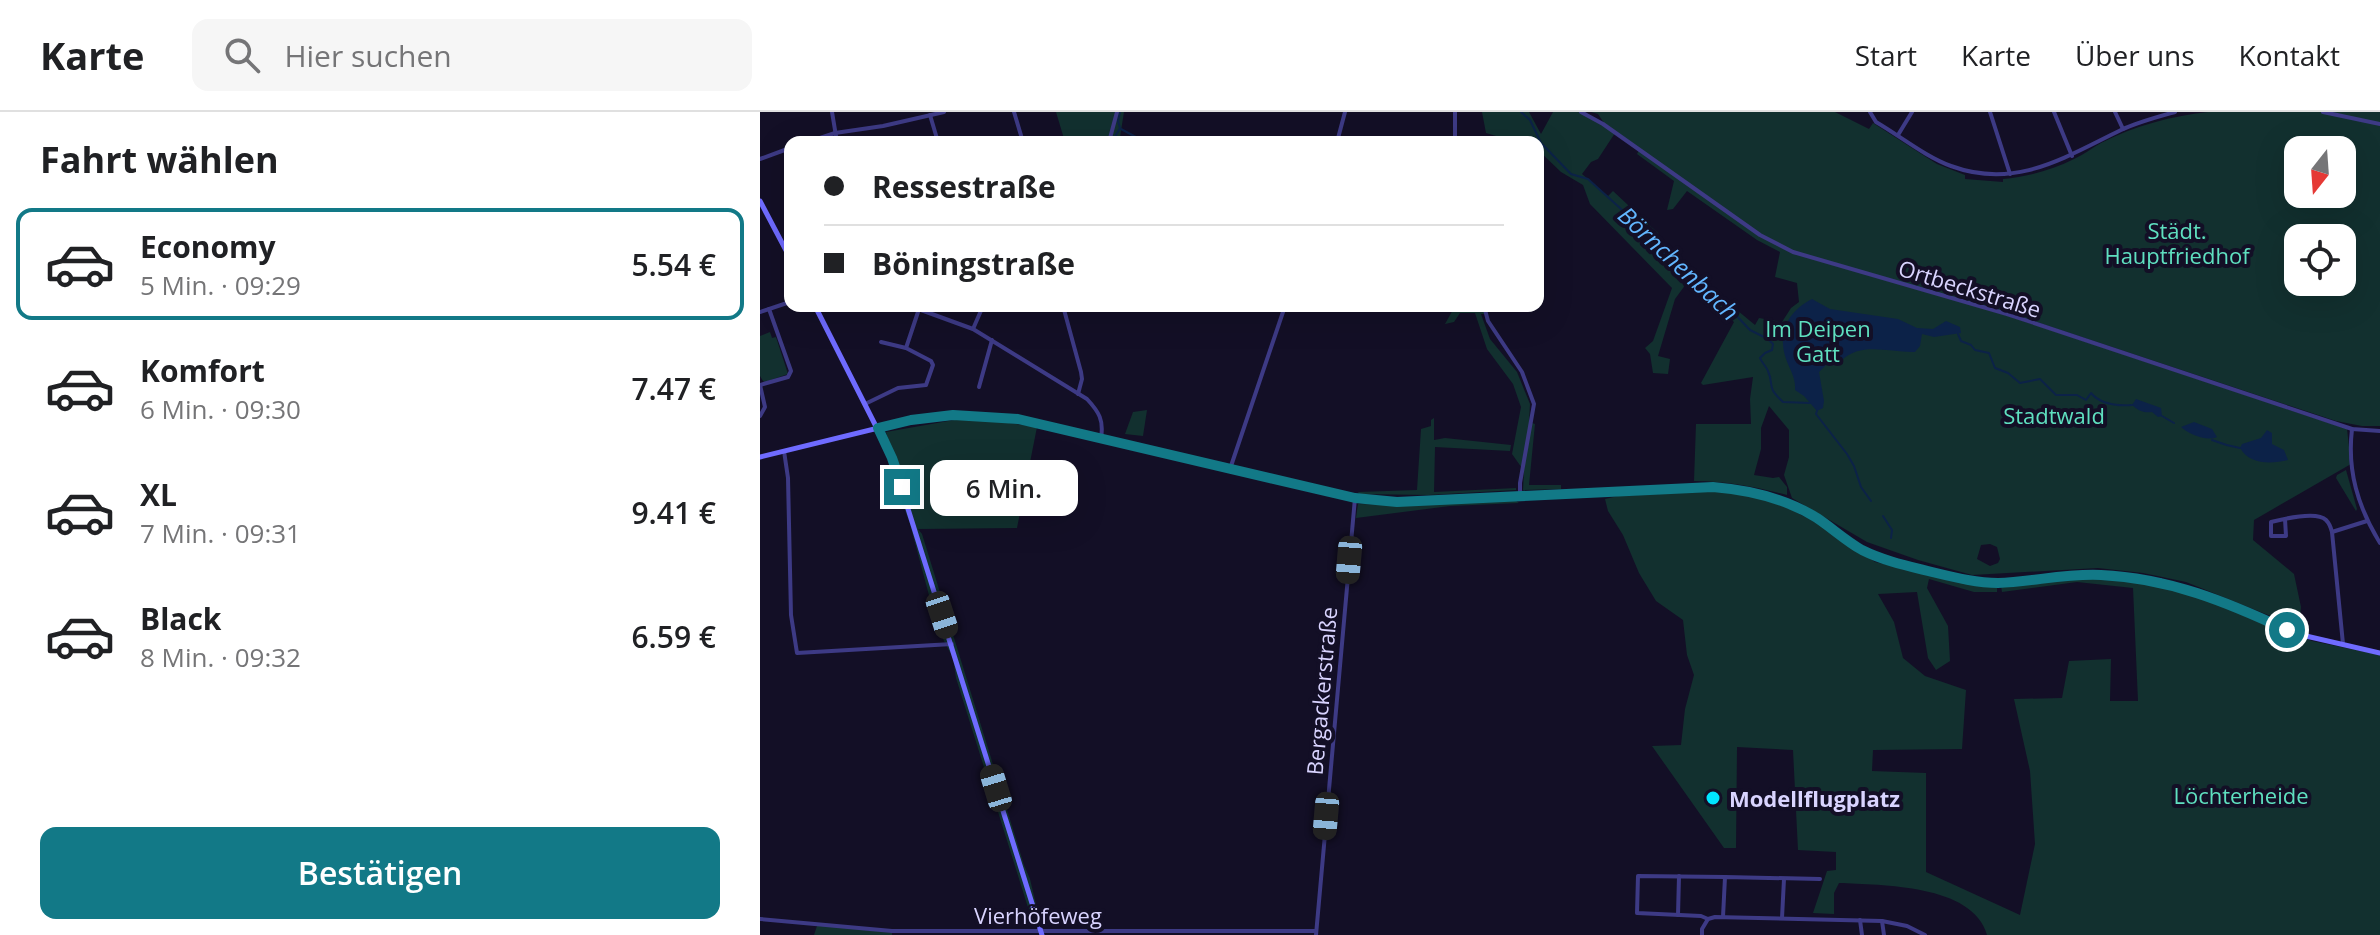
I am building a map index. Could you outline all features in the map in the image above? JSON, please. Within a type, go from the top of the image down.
[{"type":"main road","points":[[760,201],[784,247]]},
{"type":"main road","points":[[818,312],[892,458],[1042,933]]},
{"type":"main road","points":[[760,457],[911,420],[953,415],[986,416],[1018,419],[1355,498],[1397,502],[1713,487],[1737,489],[1788,503],[1815,517],[1861,549],[1887,560],[1956,578],[1991,583],[2098,574],[2160,581],[2207,595],[2287,630],[2380,653]]},
{"type":"street","points":[[832,112],[836,136]]},
{"type":"street","points":[[826,136],[944,112]]},
{"type":"street","points":[[1014,112],[1021,136]]},
{"type":"street","points":[[1111,136],[1117,112]]},
{"type":"street","points":[[1339,136],[1345,112]]},
{"type":"street","points":[[1455,112],[1455,136]]},
{"type":"street","name":"Ortbeckstraße","points":[[1581,112],[1616,132],[1760,235],[1793,252],[2007,314],[2352,429],[2380,431]]},
{"type":"street","points":[[1870,112],[1876,122],[1950,166],[1983,174],[2023,173],[2072,156],[2123,129],[2175,112]]},
{"type":"street","points":[[1898,135],[1912,112]]},
{"type":"street","points":[[1990,112],[2010,174]]},
{"type":"street","points":[[2054,112],[2072,156]]},
{"type":"street","points":[[2115,112],[2123,129]]},
{"type":"street","points":[[2323,112],[2380,124]]},
{"type":"street","points":[[930,115],[936,136]]},
{"type":"street","points":[[760,159],[784,150]]},
{"type":"street","points":[[760,312],[784,304]]},
{"type":"street","points":[[760,416],[765,410],[760,385],[788,377],[791,371],[769,309]]},
{"type":"street","points":[[906,348],[913,312]]},
{"type":"street","points":[[927,312],[973,329],[1078,394],[1097,410],[1103,426],[1101,438]]},
{"type":"street","points":[[973,329],[980,312]]},
{"type":"street","points":[[1065,312],[1081,372],[1078,394]]},
{"type":"street","points":[[1230,469],[1283,312]]},
{"type":"street","points":[[1486,312],[1488,321],[1522,372],[1534,404],[1520,496]]},
{"type":"street","points":[[979,387],[992,340]]},
{"type":"street","points":[[865,404],[898,388],[926,385],[933,365],[906,348],[881,342]]},
{"type":"street","points":[[2352,429],[2349,450],[2354,487],[2367,521],[2380,543]]},
{"type":"street","points":[[784,451],[788,478],[791,615],[797,653],[952,644]]},
{"type":"street","name":"Bergackerstraße","points":[[1316,933],[1355,498]]},
{"type":"street","points":[[2285,519],[2286,536],[2271,536],[2271,522],[2285,519],[2314,516],[2324,517],[2329,522],[2343,644]]},
{"type":"street","points":[[2332,532],[2367,521]]},
{"type":"street","points":[[1820,879],[1640,875],[1637,879],[1636,911],[1639,914],[1701,916],[1708,919],[1882,921],[1907,926],[1925,935]]},
{"type":"street","points":[[1678,915],[1679,876]]},
{"type":"street","points":[[1723,917],[1725,877]]},
{"type":"street","points":[[1782,918],[1784,879]]},
{"type":"street","name":"Vierhöfeweg","points":[[760,919],[892,931],[1316,933]]},
{"type":"street","points":[[1702,935],[1708,919]]},
{"type":"street","points":[[1860,920],[1862,935]]},
{"type":"street","points":[[1882,921],[1884,935]]},
{"type":"green space","points":[[1056,112],[1124,112],[1120,136],[1063,136]]},
{"type":"green space","points":[[1482,112],[1529,112],[1541,134],[1553,112],[1581,112],[1615,133],[1598,159],[1591,162],[1582,174],[1608,196],[1613,191],[1658,233],[1667,252],[1755,325],[1759,318],[1782,322],[1799,302],[1797,283],[1775,277],[1780,252],[1757,240],[1687,191],[1673,209],[1667,210],[1674,181],[1637,154],[1640,148],[1604,123],[1598,114],[1591,112],[1835,112],[1869,129],[1873,123],[1937,164],[1965,175],[1965,179],[2003,182],[2003,179],[2021,177],[2066,163],[2126,132],[2180,116],[2208,112],[2380,112],[2380,426],[2336,421],[2006,312],[1792,253],[2005,315],[2347,429],[2351,464],[2254,520],[2253,540],[2294,574],[2301,607],[2300,618],[2308,631],[2186,582],[2143,573],[2098,568],[1972,575],[1867,542],[1792,498],[1784,475],[1789,457],[1789,430],[1769,406],[1761,428],[1761,449],[1754,475],[1779,477],[1787,487],[1787,495],[1741,485],[1694,481],[1696,424],[1751,424],[1753,377],[1701,383],[1734,322],[1686,284],[1675,299],[1658,356],[1670,359],[1668,374],[1653,373],[1650,354],[1645,348],[1653,341],[1672,288],[1590,204],[1583,185],[1561,172],[1544,156],[1544,136],[1496,136],[1486,133]],"holes":[[[1981,545],[1997,547],[1998,563],[1990,566],[1977,559]]]},
{"type":"green space","points":[[1452,312],[1486,312],[1481,314],[1490,339],[1517,372],[1530,404],[1529,422],[1535,424],[1529,485],[1561,485],[1561,489],[1523,490],[1524,471],[1512,454],[1521,407],[1513,384],[1487,349],[1475,313],[1460,313],[1454,322],[1445,324]]},
{"type":"green space","points":[[770,332],[772,338],[776,337],[788,374],[765,382],[760,376],[760,336]]},
{"type":"green space","points":[[1147,410],[1143,436],[1125,434],[1133,412]]},
{"type":"green space","points":[[1434,418],[1434,440],[1445,438],[1511,445],[1510,451],[1435,447],[1434,492],[1516,490],[1428,495],[1359,494],[1417,490],[1421,429],[1431,426]]},
{"type":"green space","points":[[954,420],[988,420],[1037,427],[1017,528],[918,529],[1030,879],[1039,917],[1031,917],[956,678],[953,658],[934,614],[910,524],[891,472],[895,467],[886,432]]},
{"type":"green space","points":[[2346,470],[2357,509],[2356,511],[2336,478]]},
{"type":"green space","name":"Löchterheide","points":[[1719,491],[1759,498],[1788,508],[1824,527],[1875,562],[1997,587],[1997,592],[1974,592],[1929,579],[1927,588],[1948,626],[1950,661],[1936,670],[1928,658],[1917,592],[1878,594],[1894,622],[1903,658],[1925,676],[1966,690],[1962,749],[1873,750],[1872,771],[1926,773],[1926,872],[2020,915],[2035,844],[2030,771],[2014,699],[2062,698],[2069,661],[2111,659],[2110,701],[2138,701],[2133,588],[2077,582],[2002,592],[2001,586],[2077,578],[2132,581],[2181,590],[2312,641],[2380,655],[2380,935],[1987,935],[1978,918],[1964,906],[1945,897],[1901,887],[1839,883],[1834,893],[1834,914],[1813,913],[1827,871],[1836,870],[1836,852],[1798,850],[1793,750],[1737,747],[1736,848],[1724,848],[1652,746],[1681,745],[1685,709],[1694,675],[1687,655],[1683,620],[1656,601],[1608,511],[1605,499]]},
{"type":"green space","points":[[1519,503],[1450,506],[1356,518],[1358,504]]},
{"type":"green space","points":[[818,923],[892,931],[892,935],[814,935]]},
{"type":"water","points":[[1812,299],[1830,309],[1898,319],[1917,328],[1933,329],[1946,321],[1960,327],[1961,333],[1934,337],[1922,334],[1920,346],[1915,352],[1857,351],[1841,361],[1836,359],[1829,362],[1819,372],[1824,401],[1823,408],[1817,411],[1795,390],[1783,340],[1791,316]]},
{"type":"water","points":[[2136,399],[2161,408],[2162,416],[2137,409],[2132,405]]},
{"type":"water","points":[[2194,422],[2212,429],[2217,437],[2208,439],[2181,427]]},
{"type":"water","points":[[2267,430],[2272,433],[2272,444],[2284,450],[2288,460],[2268,462],[2244,454],[2240,448],[2242,444],[2261,438]]},
{"type":"waterway","points":[[1115,136],[1120,128],[1120,112]]},
{"type":"waterway","name":"Börnchenbach","points":[[1521,112],[1530,120],[1538,136]]},
{"type":"waterway","points":[[1121,129],[1134,136]]},
{"type":"waterway","name":"Börnchenbach","points":[[1544,146],[1571,174],[1588,179],[1653,238],[1666,256],[1750,330],[1773,344],[1772,350],[1760,358],[1770,376],[1772,389],[1783,402],[1810,403]]},
{"type":"waterway","points":[[1958,334],[1961,341],[1975,350],[1989,353],[1995,368],[2008,373],[2020,383],[2040,379],[2056,395],[2077,395],[2086,400],[2091,393],[2105,402],[2132,405]]},
{"type":"waterway","points":[[1817,411],[1816,414],[1847,454],[1861,487],[1871,501]]},
{"type":"waterway","points":[[2162,416],[2174,423]]},
{"type":"waterway","points":[[2212,440],[2240,448]]},
{"type":"waterway","points":[[1883,516],[1892,530],[1891,538]]},
{"type":"place","name":"Modellflugplatz","points":[[1713,798]]},
{"type":"route","points":[[902,487],[878,428],[953,415],[1018,419],[1326,493],[1397,502],[1713,487],[1737,489],[1788,503],[1815,517],[1861,549],[1887,560],[1956,578],[2007,583],[2098,574],[2160,581],[2207,595],[2287,630]]},
{"type":"park label","name":"Städt. Hauptfriedhof","points":[[2177,242]]},
{"type":"park label","name":"Im Deipen Gatt","points":[[1818,340]]},
{"type":"park label","name":"Stadtwald","points":[[2054,415]]}]
